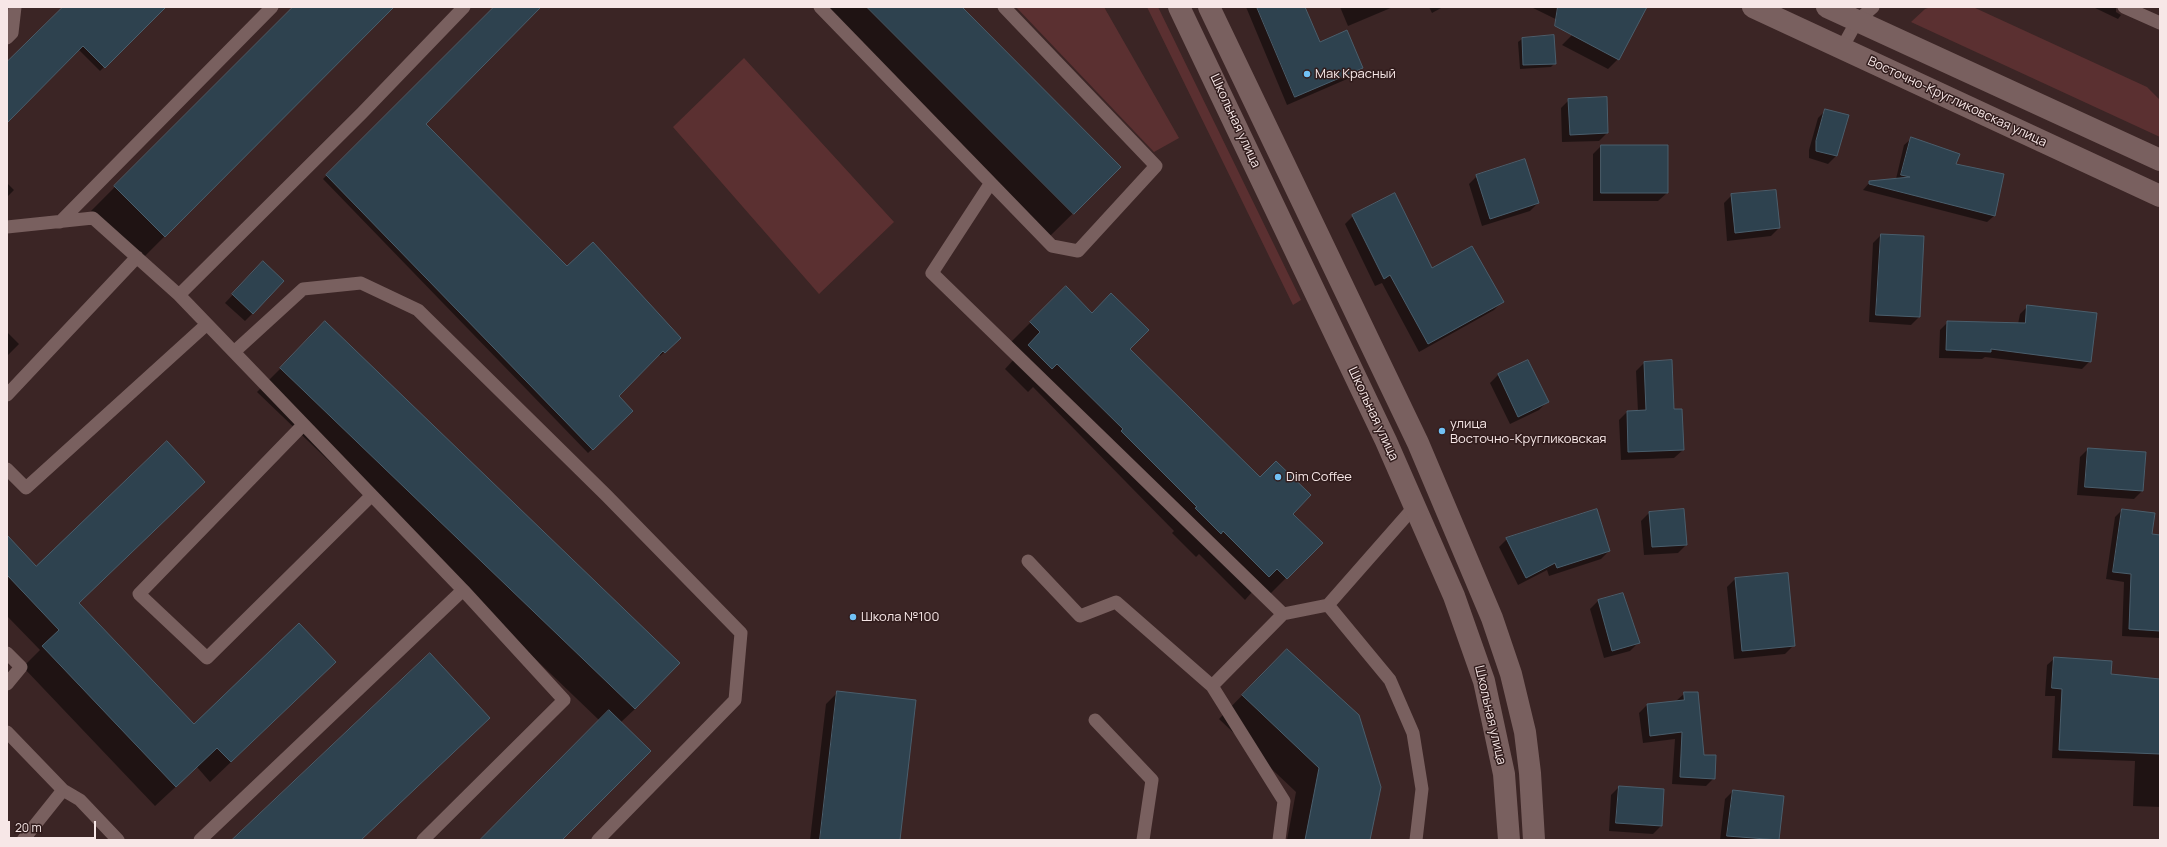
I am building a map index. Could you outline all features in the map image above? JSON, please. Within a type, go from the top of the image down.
[{"type":"main road","name":"Школьная улица","points":[[1179,7],[1322,303],[1416,506],[1454,596],[1484,680],[1504,774],[1510,840]]},
{"type":"main road","name":"Школьная улица","points":[[1209,7],[1418,443],[1492,618],[1511,674],[1525,732],[1530,773],[1534,840]]},
{"type":"main road","name":"Восточно-Кругликовская улица","points":[[1753,7],[2160,196]]},
{"type":"main road","points":[[1827,7],[1865,14],[2160,160]]},
{"type":"lane","points":[[7,38],[12,32],[15,7]]},
{"type":"lane","points":[[60,222],[272,7]]},
{"type":"lane","points":[[179,295],[362,113],[464,7]]},
{"type":"lane","points":[[820,7],[990,184],[1052,246],[1078,251],[1156,166],[1004,7]]},
{"type":"lane","points":[[2124,7],[2160,23]]},
{"type":"lane","points":[[1842,48],[1865,14]]},
{"type":"lane","points":[[990,184],[932,273],[1283,614]]},
{"type":"lane","points":[[7,227],[93,218],[179,295],[463,590],[564,700],[423,840]]},
{"type":"lane","points":[[7,395],[137,258]]},
{"type":"lane","points":[[234,352],[303,289],[361,283],[418,310],[607,496],[741,633],[735,700],[598,840]]},
{"type":"lane","points":[[7,469],[26,488],[207,324]]},
{"type":"lane","points":[[303,425],[139,594],[207,658],[371,496]]},
{"type":"lane","points":[[1212,686],[1283,614],[1328,605],[1416,506]]},
{"type":"lane","points":[[1028,561],[1080,616],[1116,602],[1212,686],[1284,801],[1279,840]]},
{"type":"lane","points":[[200,840],[463,590]]},
{"type":"lane","points":[[1328,605],[1390,680],[1413,733],[1422,789],[1416,840]]},
{"type":"lane","points":[[7,653],[21,667],[7,684]]},
{"type":"lane","points":[[1095,720],[1152,780],[1143,840]]},
{"type":"lane","points":[[7,732],[63,790],[80,800],[118,840]]},
{"type":"lane","points":[[23,840],[63,790]]},
{"type":"shaded area","points":[[1016,7],[1104,7],[1179,138],[1154,152]]},
{"type":"shaded area","points":[[1147,7],[1158,7],[1301,300],[1293,305]]},
{"type":"shaded area","points":[[1931,7],[1973,7],[2147,87],[2160,100],[2160,137],[1911,22],[1925,9]]},
{"type":"shaded area","points":[[744,58],[894,222],[819,294],[673,127]]},
{"type":"building","points":[[63,7],[166,7],[105,68],[83,46],[7,123],[7,62]]},
{"type":"building","points":[[293,7],[394,7],[165,237],[114,186]]},
{"type":"building","points":[[494,7],[541,7],[426,124],[567,266],[593,242],[681,338],[665,353],[663,351],[619,396],[633,411],[593,450],[326,175]]},
{"type":"building","points":[[867,7],[962,7],[1121,167],[1074,214]]},
{"type":"building","points":[[1257,7],[1305,7],[1320,42],[1347,30],[1363,68],[1295,97]]},
{"type":"building","points":[[1558,7],[1647,7],[1619,60],[1555,26]]},
{"type":"building","points":[[1554,35],[1556,64],[1523,65],[1522,38]]},
{"type":"building","points":[[1607,97],[1608,133],[1570,135],[1568,99]]},
{"type":"building","points":[[1825,109],[1849,115],[1837,156],[1816,151],[1816,141]]},
{"type":"building","points":[[1911,137],[1960,154],[1956,164],[2004,174],[1995,216],[1869,184],[1869,181],[1910,177],[1901,175]]},
{"type":"building","points":[[1601,145],[1668,145],[1668,193],[1601,193]]},
{"type":"building","points":[[1525,159],[1539,203],[1490,219],[1476,175]]},
{"type":"building","points":[[1776,190],[1780,228],[1735,233],[1731,194]]},
{"type":"building","points":[[1395,193],[1432,268],[1472,246],[1504,302],[1428,344],[1390,275],[1384,279],[1352,215]]},
{"type":"building","points":[[1881,234],[1924,236],[1920,317],[1876,315]]},
{"type":"building","points":[[263,261],[284,281],[253,314],[232,294]]},
{"type":"building","points":[[1066,286],[1092,313],[1111,293],[1149,330],[1130,349],[1260,477],[1276,461],[1311,495],[1293,514],[1323,543],[1287,579],[1277,569],[1269,577],[1223,531],[1221,534],[1195,508],[1197,507],[1121,431],[1123,429],[1057,364],[1052,369],[1028,345],[1040,332],[1030,322]]},
{"type":"building","points":[[2027,305],[2097,313],[2091,362],[1991,349],[1991,352],[1946,350],[1947,321],[2025,323]]},
{"type":"building","points":[[325,321],[680,663],[635,709],[280,368]]},
{"type":"building","points":[[1528,360],[1549,402],[1518,417],[1498,374]]},
{"type":"building","points":[[1672,360],[1674,409],[1682,409],[1684,450],[1628,452],[1627,411],[1646,410],[1644,362]]},
{"type":"building","points":[[167,441],[205,482],[79,603],[194,724],[299,623],[336,662],[231,762],[217,748],[176,787],[42,646],[59,630],[7,575],[7,535],[36,566]]},
{"type":"building","points":[[2088,448],[2146,452],[2143,491],[2085,487]]},
{"type":"building","points":[[1597,509],[1610,551],[1557,568],[1555,563],[1526,578],[1506,538]]},
{"type":"building","points":[[1684,509],[1687,545],[1652,547],[1649,512]]},
{"type":"building","points":[[2122,509],[2155,513],[2152,534],[2160,535],[2160,631],[2129,629],[2131,574],[2113,572]]},
{"type":"building","points":[[1788,573],[1795,646],[1742,651],[1735,578]]},
{"type":"building","points":[[1623,593],[1640,643],[1612,651],[1598,600]]},
{"type":"building","points":[[1287,649],[1359,715],[1381,787],[1370,840],[1305,840],[1319,768],[1242,695]]},
{"type":"building","points":[[430,653],[490,718],[361,840],[232,840]]},
{"type":"building","points":[[2054,657],[2112,661],[2111,674],[2160,679],[2160,754],[2059,750],[2062,689],[2052,688]]},
{"type":"building","points":[[837,691],[916,700],[900,840],[820,840]]},
{"type":"building","points":[[1684,692],[1698,692],[1704,755],[1716,755],[1715,779],[1680,777],[1682,732],[1650,736],[1647,704],[1684,700]]},
{"type":"building","points":[[609,710],[651,751],[562,840],[480,840]]},
{"type":"building","points":[[1619,786],[1664,789],[1662,826],[1616,823]]},
{"type":"building","points":[[1733,790],[1784,796],[1779,840],[1727,836]]},
{"type":"place","name":"Мак Красный","points":[[1307,74]]},
{"type":"place","name":"улица Восточно-Кругликовская","points":[[1442,431]]},
{"type":"place","name":"Dim Coffee","points":[[1278,477]]},
{"type":"place","name":"Школа №100","points":[[853,617]]}]
